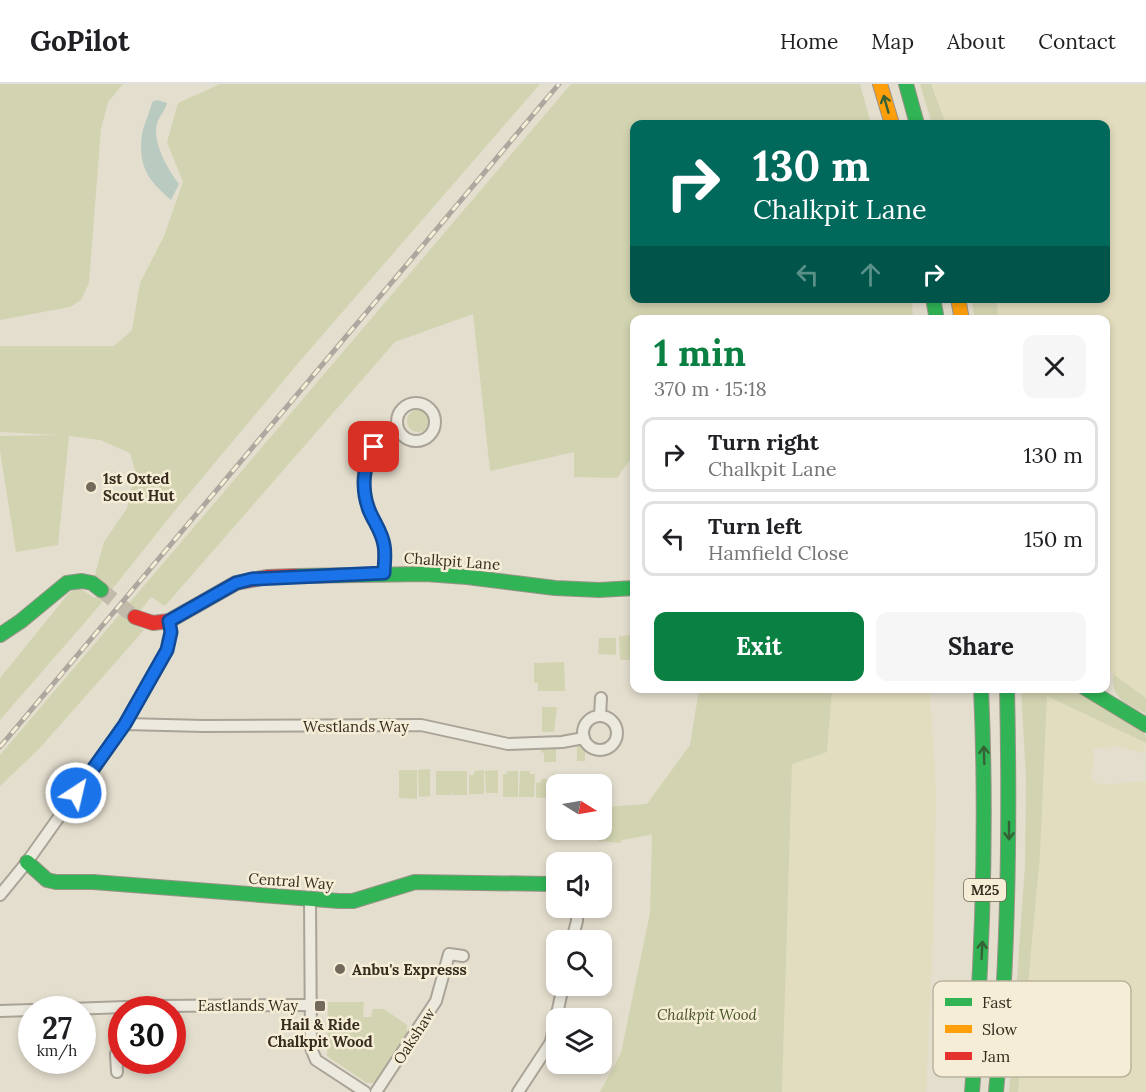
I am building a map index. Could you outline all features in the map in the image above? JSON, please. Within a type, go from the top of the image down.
[{"type":"main road","points":[[880,84],[891,120]]},
{"type":"main road","points":[[906,84],[916,120]]},
{"type":"main road","name":"Chalkpit Lane","points":[[169,621],[236,583],[252,579],[384,573],[467,577],[555,588],[599,590],[630,588]]},
{"type":"main road","points":[[0,635],[21,621],[67,583],[82,581],[101,590]]},
{"type":"main road","points":[[135,616],[153,623],[169,621]]},
{"type":"main road","name":"M25","points":[[980,981],[985,879],[985,767],[981,693]]},
{"type":"main road","name":"M25","points":[[1004,981],[1008,895],[1007,693]]},
{"type":"main road","points":[[1093,693],[1146,725]]},
{"type":"main road","name":"Central Way","points":[[27,862],[47,880],[56,882],[93,882],[310,900],[353,901],[415,882],[546,884]]},
{"type":"main road","name":"M25","points":[[972,1092],[973,1077]]},
{"type":"main road","name":"M25","points":[[996,1092],[997,1077]]},
{"type":"street","points":[[384,573],[384,545],[364,492],[364,469],[367,458],[374,447],[400,433]]},
{"type":"street","points":[[0,895],[27,862],[125,724],[167,650],[171,632],[169,621]]},
{"type":"street","points":[[600,717],[601,698]]},
{"type":"street","points":[[600,717],[606,717],[615,725],[616,735],[612,745],[596,750],[586,744],[585,726],[594,718],[600,717]]},
{"type":"street","name":"Westlands Way","points":[[125,724],[159,726],[421,725],[508,744],[562,742],[584,738]]},
{"type":"street","points":[[310,900],[311,1048],[316,1060],[364,1092]]},
{"type":"street","name":"Oakshaw","points":[[376,1092],[436,1001],[449,954],[463,956]]},
{"type":"street","points":[[518,1092],[551,1042],[561,996]]},
{"type":"street","name":"Eastlands Way","points":[[186,1007],[311,1005]]},
{"type":"street","points":[[0,1011],[18,1010]]},
{"type":"shaded area","points":[[931,84],[1146,84],[1146,698],[1110,673],[1110,315],[998,315],[997,303],[1110,303],[1110,120],[944,120]]},
{"type":"shaded area","points":[[157,100],[167,103],[156,128],[158,145],[165,163],[179,184],[171,200],[156,186],[143,164],[142,134],[152,102]]},
{"type":"shaded area","points":[[832,693],[930,693],[936,792],[933,939],[926,1092],[782,1092],[792,764],[827,752]]},
{"type":"shaded area","points":[[1047,695],[1146,743],[1144,753],[1118,747],[1094,748],[1092,781],[1103,785],[1146,781],[1146,1092],[1018,1092],[1019,1077],[1131,1077],[1131,981],[1027,981],[1044,775]]},
{"type":"green space","points":[[0,84],[123,84],[108,102],[101,129],[89,283],[81,300],[70,307],[0,320]]},
{"type":"green space","points":[[220,84],[540,84],[300,361],[177,508],[94,612],[0,720],[0,678],[69,593],[79,588],[95,598],[105,585],[94,578],[104,542],[127,508],[135,470],[130,453],[100,440],[69,436],[58,545],[16,552],[0,451],[0,436],[58,435],[0,432],[0,346],[114,346],[132,330],[140,283],[164,236],[183,182],[167,142],[178,103]]},
{"type":"green space","points":[[571,84],[860,84],[870,120],[630,120],[630,303],[912,303],[913,315],[630,315],[630,460],[617,478],[574,477],[574,452],[490,471],[473,314],[395,342],[165,606],[151,597],[131,623],[144,630],[39,749],[0,786],[0,755]]},
{"type":"green space","points":[[920,84],[931,84],[944,120],[931,120]]},
{"type":"green space","points":[[972,303],[997,303],[998,315],[974,315]]},
{"type":"green space","points":[[418,410],[426,413],[429,421],[426,429],[418,432],[410,429],[407,421],[410,413]]},
{"type":"green space","points":[[630,635],[630,660],[620,660],[619,636]]},
{"type":"green space","points":[[599,638],[616,638],[616,655],[598,654]]},
{"type":"green space","points":[[564,662],[565,691],[538,691],[538,683],[534,683],[534,663]]},
{"type":"green space","points":[[1113,674],[1146,698],[1146,714],[1121,700],[1115,690]]},
{"type":"green space","name":"Chalkpit Wood","points":[[698,693],[832,693],[827,752],[792,764],[782,1092],[600,1092],[610,1074],[612,1074],[621,1053],[650,913],[652,838],[650,832],[650,835],[622,840],[620,843],[598,841],[612,840],[612,807],[647,804],[690,745]]},
{"type":"green space","points":[[1021,693],[1079,693],[1118,715],[1146,735],[1146,743],[1047,696],[1040,855],[1028,981],[1017,981],[1025,865],[1026,778]]},
{"type":"green space","points":[[542,707],[557,707],[554,732],[542,732]]},
{"type":"green space","points":[[577,744],[585,744],[585,761],[577,761]]},
{"type":"green space","points":[[541,748],[556,748],[556,762],[544,762],[544,753],[541,752]]},
{"type":"green space","points":[[430,769],[430,796],[419,797],[418,770]]},
{"type":"green space","points":[[399,770],[417,770],[417,799],[399,798]]},
{"type":"green space","points":[[484,770],[484,794],[469,794],[469,775],[474,775],[474,771]]},
{"type":"green space","points":[[498,770],[498,793],[486,793],[485,771]]},
{"type":"green space","points":[[436,771],[467,771],[467,795],[453,795],[452,791],[452,795],[436,795]]},
{"type":"green space","points":[[507,771],[518,771],[518,797],[503,797],[503,774],[507,774]]},
{"type":"green space","points":[[520,771],[530,771],[530,774],[535,774],[534,797],[519,797]]},
{"type":"green space","points":[[541,779],[546,779],[546,797],[536,798],[536,783],[541,782]]},
{"type":"green space","points":[[328,1002],[364,1002],[363,1017],[371,1017],[373,1009],[384,1009],[407,1025],[407,1035],[374,1083],[367,1083],[327,1056]]},
{"type":"green space","points":[[1010,1077],[1019,1077],[1018,1092],[1009,1092]]},
{"type":"tunnel","points":[[101,590],[135,617]]},
{"type":"railway","points":[[0,747],[559,84]]},
{"type":"traffic: fast","points":[[906,84],[916,120]]},
{"type":"traffic: fast","points":[[934,303],[936,315]]},
{"type":"traffic: fast","points":[[295,576],[425,574],[555,588],[599,590],[630,588]]},
{"type":"traffic: fast","points":[[0,635],[21,621],[67,583],[82,581],[92,583],[101,590]]},
{"type":"traffic: fast","points":[[979,981],[984,789],[981,693]]},
{"type":"traffic: fast","points":[[1004,981],[1008,890],[1007,693]]},
{"type":"traffic: fast","points":[[1093,693],[1146,725]]},
{"type":"traffic: fast","points":[[27,862],[47,880],[56,882],[93,882],[339,901],[353,901],[415,882],[546,884]]},
{"type":"traffic: fast","points":[[972,1092],[973,1077]]},
{"type":"traffic: fast","points":[[996,1092],[997,1077]]},
{"type":"traffic: slow","points":[[880,84],[891,120]]},
{"type":"traffic: slow","points":[[959,303],[961,315]]},
{"type":"traffic: jam","points":[[135,617],[153,623],[169,621],[236,583],[267,577],[295,576]]},
{"type":"place","name":"1st Oxted Scout Hut","points":[[91,487]]},
{"type":"place","name":"Anbu's Expresss","points":[[340,969]]},
{"type":"place","name":"Hail & Ride Chalkpit Wood","points":[[320,1006]]},
{"type":"route","points":[[76,793],[125,724],[167,650],[171,632],[169,621],[236,583],[252,579],[384,573],[384,545],[381,532],[369,510],[364,492],[364,469],[367,458],[374,447]]}]
